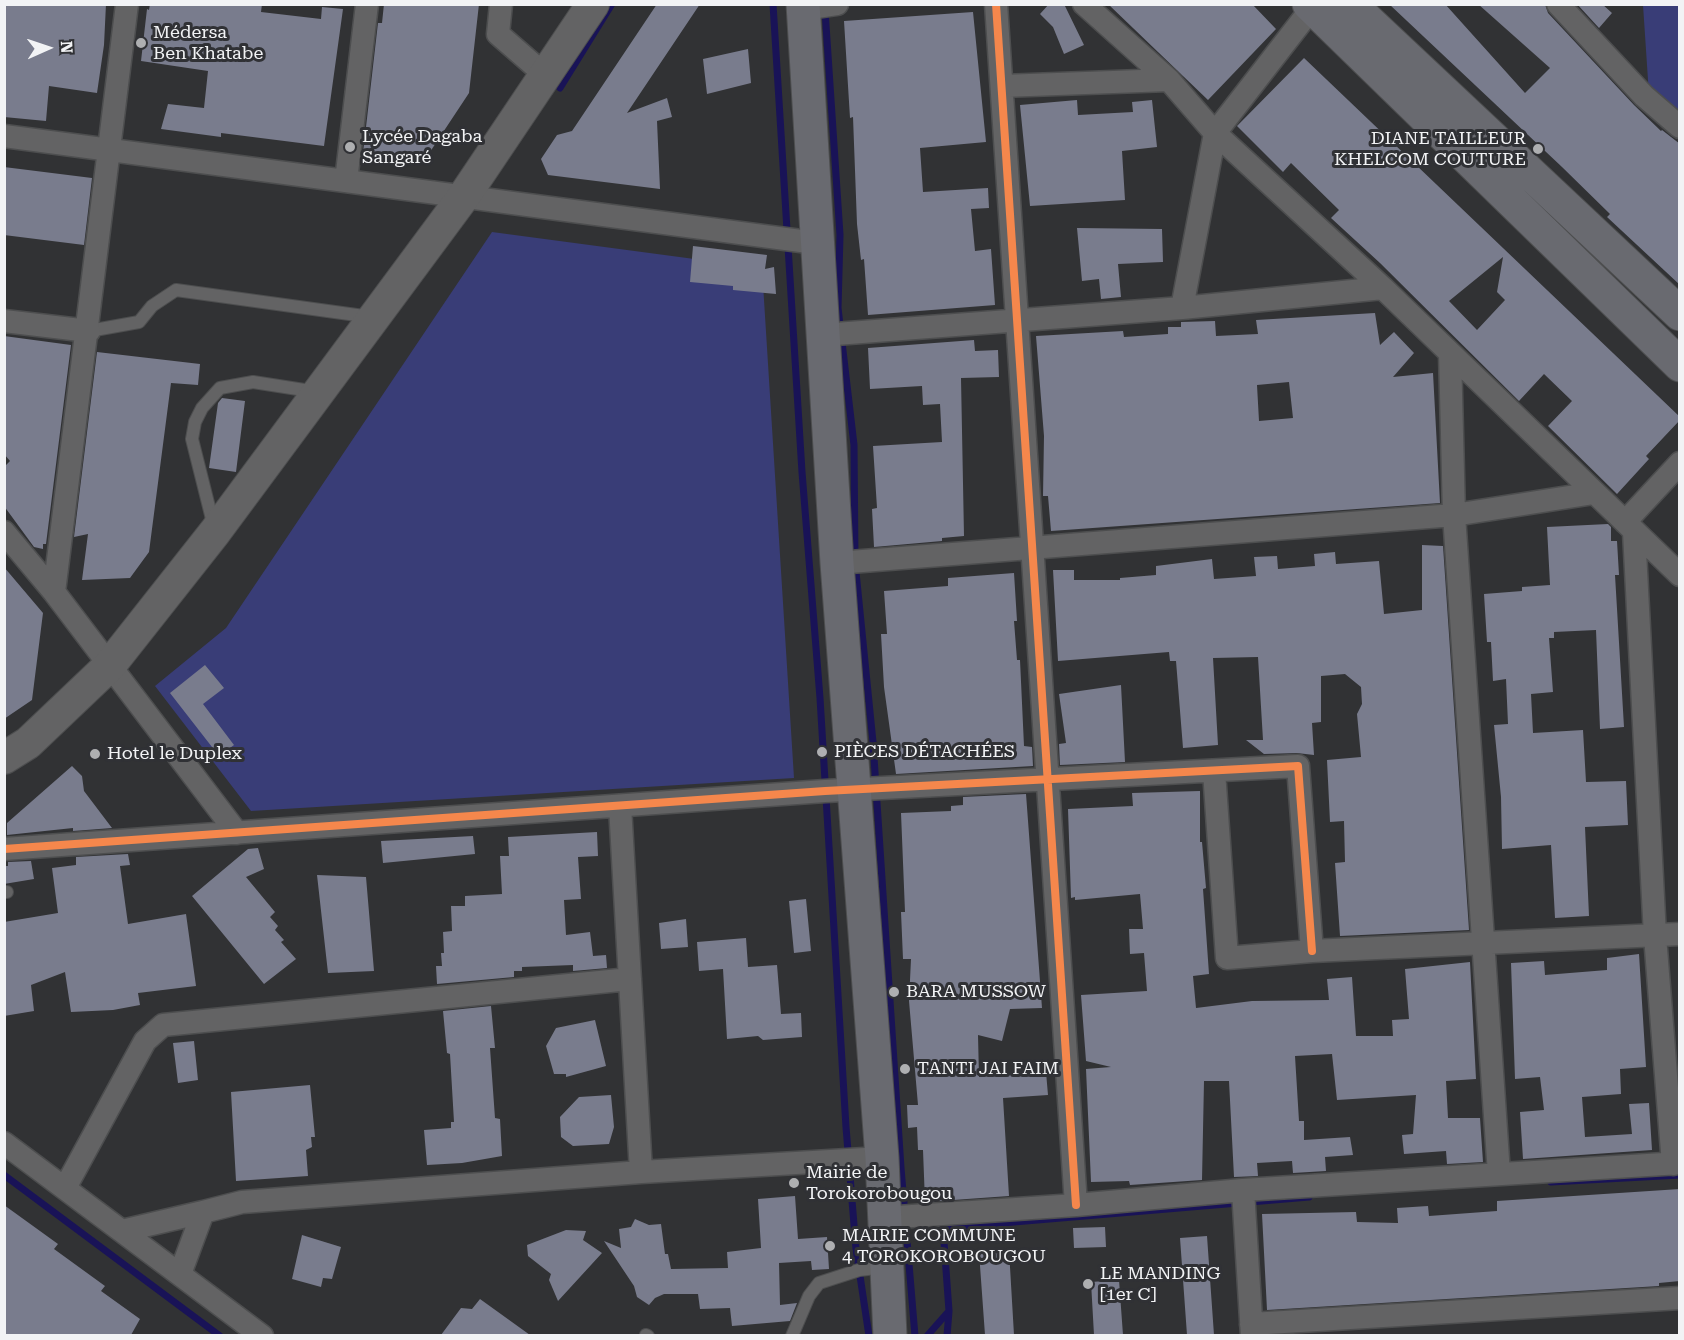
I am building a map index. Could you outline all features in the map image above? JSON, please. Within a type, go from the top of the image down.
[{"type":"main road","points":[[4,759],[28,743],[110,665],[215,532],[464,196],[593,4]]},
{"type":"main road","points":[[1350,4],[1680,315]]},
{"type":"main road","points":[[1312,5],[1680,366]]},
{"type":"main road","points":[[803,7],[837,562],[882,1158],[890,1335]]},
{"type":"street","points":[[54,592],[89,331],[127,4]]},
{"type":"street","points":[[346,181],[367,4]]},
{"type":"street","points":[[501,4],[498,34],[544,74]]},
{"type":"street","points":[[803,7],[837,4]]},
{"type":"street","points":[[996,4],[1076,1205]]},
{"type":"street","points":[[1084,4],[1168,80],[1215,133],[1383,288],[1680,575]]},
{"type":"street","points":[[1558,4],[1644,96],[1680,127]]},
{"type":"street","points":[[1182,308],[1215,133],[1312,5]]},
{"type":"street","points":[[1002,86],[1168,80]]},
{"type":"street","points":[[4,136],[816,243]]},
{"type":"street","points":[[822,335],[1182,308],[1383,288]]},
{"type":"street","points":[[4,321],[89,331]]},
{"type":"street","points":[[1450,353],[1454,515],[1499,1174]]},
{"type":"street","points":[[883,1218],[1076,1205],[1243,1190],[1676,1164],[1655,936],[1630,527],[1680,463]]},
{"type":"street","points":[[837,562],[1454,515],[1594,493]]},
{"type":"street","points":[[4,532],[54,592],[237,833]]},
{"type":"street","points":[[4,849],[853,790],[1298,766],[1312,951]]},
{"type":"street","points":[[1214,771],[1227,958],[1312,951],[1680,934]]},
{"type":"street","points":[[620,806],[641,1172]]},
{"type":"street","points":[[66,1188],[145,1041],[163,1025],[630,979]]},
{"type":"street","points":[[4,1143],[262,1335]]},
{"type":"street","points":[[122,1231],[242,1202],[641,1172],[882,1158]]},
{"type":"street","points":[[1243,1190],[1251,1330],[1680,1298]]},
{"type":"street","points":[[180,1274],[203,1212]]},
{"type":"lane","points":[[89,331],[139,322],[152,306],[176,290],[372,318]]},
{"type":"lane","points":[[215,532],[192,439],[195,422],[202,408],[220,388],[253,382],[318,392]]},
{"type":"lane","points":[[792,1335],[809,1296],[819,1283],[859,1270],[886,1266]]},
{"type":"shaded area","points":[[1643,5],[1679,5],[1679,121],[1649,95]]},
{"type":"shaded area","points":[[492,232],[762,268],[794,778],[251,811],[155,686],[226,628]]},
{"type":"building","points":[[4,4],[106,4],[104,45],[97,93],[49,86],[46,121],[4,117]]},
{"type":"building","points":[[150,4],[262,4],[261,12],[321,19],[322,7],[343,9],[324,146],[221,133],[221,137],[161,129],[168,104],[204,108],[208,71],[141,61],[147,9],[149,10]]},
{"type":"building","points":[[384,4],[479,4],[469,93],[424,161],[363,153],[378,23],[382,23]]},
{"type":"building","points":[[657,4],[700,4],[627,113],[667,98],[672,117],[657,121],[660,189],[548,175],[541,159],[557,135],[572,131]]},
{"type":"building","points":[[1049,4],[1064,4],[1084,45],[1064,54],[1053,27],[1040,14]]},
{"type":"building","points":[[1108,4],[1252,4],[1276,29],[1208,100]]},
{"type":"building","points":[[1389,4],[1445,4],[1525,93],[1550,68],[1478,4],[1545,4],[1548,13],[1634,105],[1661,131],[1680,144],[1680,285],[1607,217],[1610,214],[1562,167]]},
{"type":"building","points":[[1577,4],[1602,4],[1612,13],[1599,28]]},
{"type":"building","points":[[973,12],[986,142],[920,148],[923,192],[988,188],[989,208],[971,209],[975,251],[991,249],[995,305],[868,315],[864,259],[861,260],[857,224],[853,117],[850,118],[844,21]]},
{"type":"building","points":[[748,49],[751,83],[707,94],[703,59]]},
{"type":"building","points":[[1304,58],[1680,417],[1680,420],[1646,456],[1649,459],[1617,494],[1548,426],[1572,401],[1544,374],[1519,401],[1380,263],[1331,218],[1339,210],[1291,163],[1283,172],[1237,126]],"holes":[[[1503,257],[1497,292],[1505,300],[1477,330],[1449,301]]]},
{"type":"building","points":[[1077,100],[1078,115],[1133,112],[1132,102],[1152,100],[1157,147],[1122,151],[1125,200],[1030,206],[1020,105]]},
{"type":"building","points":[[4,167],[92,178],[84,245],[4,235]]},
{"type":"building","points":[[1077,228],[1162,229],[1163,262],[1118,264],[1121,297],[1101,299],[1099,279],[1082,281]]},
{"type":"building","points":[[693,246],[767,255],[765,269],[774,267],[776,294],[733,290],[733,286],[690,282]]},
{"type":"building","points":[[1375,313],[1380,345],[1394,332],[1414,353],[1393,377],[1433,373],[1440,503],[1051,531],[1048,496],[1043,496],[1044,436],[1036,336],[1123,331],[1124,337],[1168,334],[1168,327],[1181,327],[1181,322],[1215,321],[1216,336],[1258,334],[1256,320]],"holes":[[[1289,382],[1293,418],[1259,421],[1257,385]]]},
{"type":"building","points":[[4,336],[71,345],[46,544],[43,544],[43,549],[34,547],[4,506],[4,467],[10,461],[4,454]]},
{"type":"building","points":[[974,340],[975,351],[998,350],[999,377],[961,378],[964,536],[942,538],[942,541],[874,547],[872,509],[877,508],[873,446],[942,442],[940,404],[923,405],[922,386],[870,389],[868,348]]},
{"type":"building","points":[[97,352],[200,364],[198,385],[171,383],[149,552],[130,578],[82,580],[88,534],[74,537]]},
{"type":"building","points":[[222,398],[245,401],[236,472],[209,468],[218,403]]},
{"type":"building","points":[[1608,524],[1611,527],[1611,541],[1617,541],[1619,575],[1615,575],[1624,727],[1600,729],[1596,630],[1554,632],[1554,638],[1549,638],[1553,692],[1531,694],[1533,733],[1583,730],[1586,782],[1626,781],[1628,825],[1585,827],[1589,916],[1555,918],[1551,845],[1502,849],[1501,797],[1494,725],[1508,724],[1506,679],[1493,681],[1491,642],[1487,642],[1484,594],[1522,591],[1522,587],[1550,585],[1547,527]]},
{"type":"building","points":[[1422,545],[1443,546],[1469,930],[1340,936],[1335,863],[1345,862],[1344,821],[1330,822],[1327,760],[1361,757],[1357,714],[1362,704],[1361,687],[1345,674],[1321,676],[1321,722],[1312,723],[1314,755],[1264,754],[1246,740],[1263,740],[1258,657],[1213,658],[1218,745],[1183,748],[1176,661],[1170,661],[1169,652],[1058,661],[1053,570],[1074,570],[1074,580],[1120,580],[1120,578],[1156,575],[1156,566],[1212,559],[1214,579],[1256,576],[1254,557],[1277,556],[1278,569],[1315,566],[1314,554],[1335,552],[1336,564],[1379,561],[1384,614],[1422,610]]},
{"type":"building","points":[[4,567],[43,613],[32,700],[4,719]]},
{"type":"building","points":[[1014,573],[1017,621],[1014,621],[1017,660],[1020,660],[1024,746],[1032,747],[1033,766],[896,774],[884,687],[881,634],[887,634],[884,591],[948,586],[948,578]]},
{"type":"building","points":[[205,665],[224,688],[203,704],[234,745],[219,756],[170,693]]},
{"type":"building","points":[[1121,685],[1125,762],[1060,765],[1059,744],[1066,743],[1059,694]]},
{"type":"building","points":[[72,766],[82,776],[84,791],[112,828],[73,831],[73,828],[7,835],[7,823]]},
{"type":"building","points":[[1200,791],[1200,842],[1202,842],[1206,888],[1203,889],[1209,974],[1193,976],[1196,1008],[1252,1001],[1329,1000],[1327,979],[1352,977],[1356,1036],[1393,1036],[1392,1020],[1409,1019],[1405,969],[1470,962],[1476,1079],[1446,1081],[1448,1118],[1480,1118],[1483,1162],[1447,1164],[1446,1151],[1404,1154],[1402,1135],[1413,1134],[1416,1095],[1337,1100],[1332,1054],[1295,1056],[1299,1121],[1304,1121],[1304,1140],[1350,1137],[1353,1155],[1325,1157],[1326,1171],[1293,1173],[1292,1161],[1257,1163],[1258,1176],[1234,1177],[1229,1081],[1204,1081],[1202,1180],[1130,1185],[1129,1181],[1091,1182],[1086,1069],[1111,1067],[1086,1061],[1081,995],[1147,991],[1144,953],[1130,954],[1129,929],[1143,929],[1140,894],[1075,900],[1075,897],[1071,898],[1068,809],[1133,806],[1132,793]]},
{"type":"building","points":[[1026,794],[1042,1008],[1010,1009],[1002,1041],[978,1035],[979,1077],[1046,1072],[1048,1095],[1003,1098],[1009,1196],[925,1202],[923,1150],[918,1150],[917,1127],[908,1128],[907,1105],[918,1105],[909,1001],[911,959],[903,959],[901,912],[905,912],[901,813],[951,811],[951,806],[963,805],[963,797]]},
{"type":"building","points":[[597,832],[598,856],[578,857],[581,899],[564,900],[566,935],[590,932],[593,956],[606,955],[607,968],[573,971],[573,965],[522,967],[522,971],[514,971],[514,977],[437,984],[436,966],[442,966],[441,953],[444,953],[443,932],[452,931],[451,906],[465,906],[465,896],[502,894],[500,856],[509,856],[508,837]]},
{"type":"building","points":[[473,836],[475,854],[383,863],[381,841]]},
{"type":"building","points":[[258,848],[264,869],[246,877],[275,912],[270,917],[278,926],[275,930],[284,940],[281,942],[296,959],[264,984],[192,896],[248,849]]},
{"type":"building","points":[[128,854],[130,865],[120,866],[128,924],[186,914],[196,986],[138,993],[140,1005],[113,1010],[71,1012],[65,972],[31,985],[34,1011],[4,1016],[4,922],[58,913],[52,868],[76,865],[76,857]]},
{"type":"building","points":[[31,861],[34,879],[4,884],[4,866],[8,866],[8,862]]},
{"type":"building","points":[[317,875],[366,877],[374,971],[328,973]]},
{"type":"building","points":[[806,899],[811,951],[794,953],[789,901]]},
{"type":"building","points":[[686,919],[688,947],[661,949],[659,923]]},
{"type":"building","points":[[746,938],[748,967],[777,965],[781,1014],[801,1013],[802,1037],[763,1040],[758,1036],[727,1039],[723,969],[699,971],[697,942]]},
{"type":"building","points":[[1639,954],[1646,1067],[1620,1069],[1621,1094],[1582,1097],[1585,1137],[1632,1134],[1629,1104],[1649,1103],[1652,1150],[1523,1159],[1520,1112],[1544,1110],[1540,1077],[1515,1079],[1511,963],[1544,961],[1545,975],[1607,970],[1607,958]]},
{"type":"building","points":[[491,1006],[495,1048],[490,1048],[495,1118],[500,1119],[502,1156],[462,1163],[427,1165],[424,1130],[451,1128],[451,1122],[454,1122],[450,1054],[447,1053],[443,1011]]},
{"type":"building","points":[[595,1020],[606,1066],[566,1077],[566,1074],[554,1074],[546,1046],[556,1028]]},
{"type":"building","points":[[194,1041],[198,1080],[178,1083],[173,1043]]},
{"type":"building","points":[[310,1085],[315,1137],[311,1137],[312,1147],[306,1150],[308,1176],[236,1181],[231,1092]]},
{"type":"building","points":[[611,1095],[614,1127],[609,1144],[573,1146],[561,1137],[560,1117],[579,1097]]},
{"type":"building","points":[[1680,1189],[1680,1281],[1659,1283],[1659,1286],[1267,1310],[1262,1214],[1356,1212],[1357,1222],[1398,1223],[1397,1208],[1428,1206],[1429,1216],[1497,1211],[1497,1201]]},
{"type":"building","points":[[795,1196],[798,1239],[827,1237],[829,1269],[812,1270],[811,1261],[779,1263],[780,1305],[797,1303],[790,1321],[732,1326],[730,1308],[700,1309],[698,1294],[664,1294],[655,1298],[649,1305],[637,1297],[634,1286],[604,1241],[621,1248],[619,1229],[631,1227],[635,1219],[649,1225],[661,1224],[665,1254],[668,1254],[671,1269],[728,1268],[727,1252],[761,1248],[758,1199]]},
{"type":"building","points":[[4,1205],[58,1244],[54,1249],[105,1286],[101,1291],[140,1319],[131,1335],[4,1335]]},
{"type":"building","points":[[1105,1227],[1106,1247],[1074,1248],[1073,1228]]},
{"type":"building","points":[[566,1230],[586,1231],[583,1240],[602,1253],[558,1301],[549,1280],[551,1274],[528,1256],[527,1245]]},
{"type":"building","points":[[302,1235],[341,1247],[332,1279],[323,1278],[321,1287],[292,1279]]},
{"type":"building","points":[[1207,1236],[1214,1335],[1187,1335],[1180,1238]]},
{"type":"building","points":[[1009,1250],[1014,1335],[985,1335],[979,1252]]},
{"type":"building","points":[[1119,1280],[1123,1335],[1094,1335],[1091,1282]]},
{"type":"building","points":[[480,1299],[530,1335],[441,1335],[461,1308],[472,1309]]},
{"type":"waterway","points":[[560,88],[612,4]]},
{"type":"waterway","points":[[773,4],[802,472],[820,698],[846,1127],[856,1249],[869,1336]]},
{"type":"waterway","points":[[825,10],[840,235],[838,308],[854,445],[855,562],[873,742],[901,1168],[915,1336]]},
{"type":"waterway","points":[[4,1175],[220,1336]]},
{"type":"waterway","points":[[1551,1182],[1680,1175]]},
{"type":"waterway","points":[[927,1336],[949,1311],[943,1228],[1309,1197]]},
{"type":"waterway","points":[[947,1336],[949,1311]]},
{"type":"cycle path","points":[[996,4],[1076,1205]]},
{"type":"cycle path","points":[[4,849],[825,791],[1298,766],[1312,951]]},
{"type":"place","name":"Médersa Ben Khatabe","points":[[141,43]]},
{"type":"place","name":"Lycée Dagaba Sangaré","points":[[350,147]]},
{"type":"place","name":"DIANE TAILLEUR KHELCOM COUTURE","points":[[1538,149]]},
{"type":"place","name":"PIÈCES DÉTACHÉES","points":[[822,752]]},
{"type":"place","name":"Hotel le Duplex","points":[[95,754]]},
{"type":"place","name":"BARA MUSSOW","points":[[894,992]]},
{"type":"place","name":"TANTI JAI FAIM","points":[[905,1069]]},
{"type":"place","name":"Mairie de Torokorobougou","points":[[794,1183]]},
{"type":"place","name":"MAIRIE COMMUNE 4 TOROKOROBOUGOU","points":[[830,1246]]},
{"type":"place","name":"LE MANDING [1er C]","points":[[1088,1284]]}]
